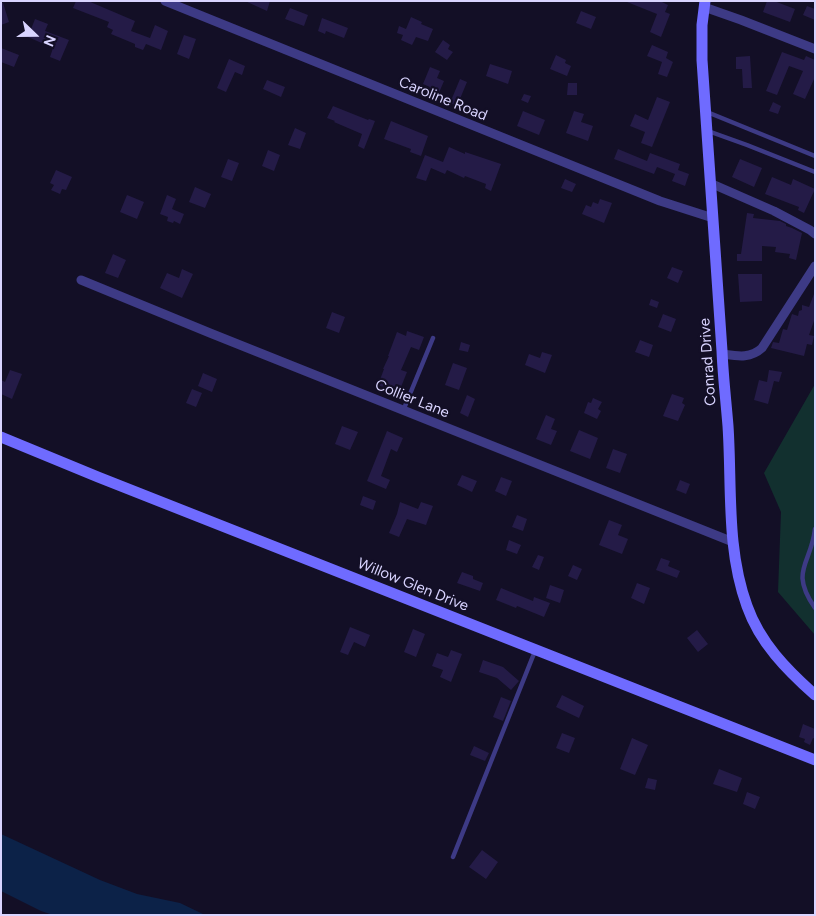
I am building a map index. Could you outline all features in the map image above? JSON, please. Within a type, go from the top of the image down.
[{"type":"main road","name":"Conrad Drive","points":[[704,4],[701,32],[705,112],[736,565],[747,608],[766,644],[795,677],[815,695]]},
{"type":"main road","name":"Willow Glen Drive","points":[[1,437],[815,760]]},
{"type":"street","name":"Caroline Road","points":[[164,1],[660,201],[713,218]]},
{"type":"street","points":[[704,4],[815,49]]},
{"type":"street","points":[[710,183],[774,211],[815,234]]},
{"type":"street","points":[[722,354],[749,356],[762,348],[815,266]]},
{"type":"street","name":"Collier Lane","points":[[81,280],[210,334],[733,542]]},
{"type":"lane","points":[[705,112],[815,156]]},
{"type":"lane","points":[[707,131],[815,172]]},
{"type":"lane","points":[[403,411],[433,338]]},
{"type":"lane","points":[[815,529],[804,566],[802,580],[806,594],[815,608]]},
{"type":"lane","points":[[453,857],[536,650]]},
{"type":"green space","points":[[815,384],[815,635],[778,592],[781,512],[764,473]]},
{"type":"water","points":[[1,834],[100,880],[137,894],[180,903],[205,915],[53,915],[41,911],[1,891]]},
{"type":"building","points":[[76,1],[88,1],[135,21],[131,31],[150,38],[155,25],[168,31],[161,50],[146,44],[143,50],[135,47],[135,44],[111,34],[113,30],[107,27],[109,22],[73,8]]},
{"type":"building","points":[[245,1],[270,1],[267,11]]},
{"type":"building","points":[[660,1],[668,5],[665,12],[670,14],[661,37],[650,32],[657,14],[627,2]]},
{"type":"building","points":[[767,1],[774,1],[795,9],[790,22],[763,12]]},
{"type":"building","points":[[1,3],[3,3],[9,22],[1,25]]},
{"type":"building","points":[[807,6],[815,9],[815,20],[803,15]]},
{"type":"building","points":[[290,8],[308,15],[304,26],[285,19]]},
{"type":"building","points":[[581,11],[596,17],[591,29],[576,23]]},
{"type":"building","points":[[411,17],[433,29],[428,41],[416,37],[412,45],[401,40],[403,35],[397,33],[399,26],[406,29]]},
{"type":"building","points":[[322,18],[348,28],[344,38],[326,31],[325,34],[318,31]]},
{"type":"building","points":[[35,19],[48,24],[45,31],[69,40],[60,61],[50,57],[53,48],[28,37]]},
{"type":"building","points":[[184,35],[196,39],[189,59],[177,54]]},
{"type":"building","points":[[443,40],[450,45],[448,49],[453,52],[447,60],[435,52]]},
{"type":"building","points":[[652,45],[668,52],[666,58],[673,62],[667,77],[658,74],[662,62],[647,56]]},
{"type":"building","points":[[1,48],[19,55],[14,67],[1,62]]},
{"type":"building","points":[[782,52],[804,60],[806,56],[815,60],[815,77],[805,99],[793,94],[803,71],[789,66],[777,95],[766,91]]},
{"type":"building","points":[[556,55],[566,60],[565,63],[571,66],[567,76],[550,69]]},
{"type":"building","points":[[750,56],[752,88],[743,88],[742,69],[736,69],[736,57]]},
{"type":"building","points":[[229,59],[245,66],[242,75],[235,72],[226,92],[217,88]]},
{"type":"building","points":[[490,64],[512,71],[508,84],[486,76]]},
{"type":"building","points":[[430,67],[440,71],[437,78],[444,81],[438,95],[428,91],[430,87],[423,84]]},
{"type":"building","points":[[460,79],[467,82],[457,106],[450,103]]},
{"type":"building","points":[[267,80],[285,87],[281,97],[263,89]]},
{"type":"building","points":[[568,83],[577,83],[577,95],[567,95]]},
{"type":"building","points":[[524,94],[531,96],[528,103],[521,100]]},
{"type":"building","points":[[657,97],[670,102],[652,147],[641,143],[645,132],[630,126],[635,114],[648,120]]},
{"type":"building","points":[[773,102],[781,106],[778,114],[769,111]]},
{"type":"building","points":[[333,106],[375,121],[364,149],[358,146],[362,134],[327,118]]},
{"type":"building","points":[[523,111],[545,120],[539,135],[517,126]]},
{"type":"building","points":[[574,111],[584,114],[581,122],[593,126],[588,141],[566,133]]},
{"type":"building","points":[[391,121],[428,136],[421,156],[410,152],[411,149],[384,139]]},
{"type":"building","points":[[295,128],[306,133],[300,149],[288,145]]},
{"type":"building","points":[[449,147],[465,154],[465,152],[501,164],[491,191],[485,188],[486,184],[465,176],[464,178],[447,170],[445,174],[431,168],[426,181],[416,178],[425,155],[443,162]]},
{"type":"building","points":[[618,149],[647,161],[650,153],[680,164],[678,170],[689,174],[685,186],[672,181],[675,174],[657,167],[654,174],[614,159]]},
{"type":"building","points":[[268,150],[280,155],[274,171],[262,166]]},
{"type":"building","points":[[228,159],[239,163],[232,181],[221,177]]},
{"type":"building","points":[[740,159],[762,168],[754,187],[732,177]]},
{"type":"building","points":[[56,170],[72,177],[66,190],[62,189],[60,194],[51,190],[54,185],[50,183]]},
{"type":"building","points":[[772,177],[791,185],[793,179],[815,189],[804,213],[798,210],[799,207],[765,194]]},
{"type":"building","points":[[565,179],[576,184],[572,192],[561,188]]},
{"type":"building","points":[[195,187],[211,194],[205,208],[189,202]]},
{"type":"building","points":[[127,195],[144,202],[137,219],[120,212]]},
{"type":"building","points":[[167,195],[176,199],[172,209],[184,214],[180,224],[174,221],[173,223],[167,221],[168,217],[160,214]]},
{"type":"building","points":[[600,199],[612,203],[604,223],[582,214],[586,205],[591,207],[593,202],[598,204]]},
{"type":"building","points":[[747,213],[754,214],[753,218],[780,221],[786,224],[786,226],[802,233],[796,260],[789,258],[790,254],[775,252],[776,247],[762,246],[762,261],[737,261],[737,254],[741,254]]},
{"type":"building","points":[[113,254],[126,260],[118,278],[105,273]]},
{"type":"building","points":[[672,267],[683,271],[678,283],[667,278]]},
{"type":"building","points":[[182,269],[193,274],[182,298],[160,288],[167,273],[179,278]]},
{"type":"building","points":[[738,274],[762,274],[762,301],[740,302]]},
{"type":"building","points":[[814,294],[815,318],[809,335],[814,336],[812,345],[807,344],[804,356],[771,348],[773,342],[779,343],[783,329],[787,330],[792,314],[798,316],[799,311],[802,310],[802,305],[809,307]]},
{"type":"building","points":[[651,299],[659,302],[657,308],[649,305]]},
{"type":"building","points":[[332,312],[345,317],[339,333],[326,328]]},
{"type":"building","points":[[663,314],[676,319],[671,332],[658,327]]},
{"type":"building","points":[[407,331],[424,337],[419,350],[411,347],[401,370],[407,372],[400,394],[378,385],[397,332],[406,336]]},
{"type":"building","points":[[640,340],[653,345],[649,357],[635,352]]},
{"type":"building","points":[[461,342],[470,345],[468,352],[459,350]]},
{"type":"building","points":[[542,352],[552,355],[545,373],[525,365],[529,354],[540,358]]},
{"type":"building","points":[[453,363],[467,368],[459,390],[445,385]]},
{"type":"building","points":[[10,370],[22,374],[12,399],[1,394],[1,380],[5,382]]},
{"type":"building","points":[[769,370],[782,372],[779,382],[774,381],[768,404],[754,400],[759,380],[767,382]]},
{"type":"building","points":[[203,373],[217,379],[212,392],[198,386]]},
{"type":"building","points":[[192,389],[202,393],[196,407],[186,403]]},
{"type":"building","points":[[672,394],[684,398],[682,403],[685,405],[678,421],[663,416]]},
{"type":"building","points":[[467,395],[475,399],[468,417],[460,413]]},
{"type":"building","points":[[593,398],[602,402],[598,409],[601,411],[597,419],[584,413],[588,402],[591,403]]},
{"type":"building","points":[[546,415],[555,419],[551,429],[557,431],[551,445],[536,439]]},
{"type":"building","points":[[342,426],[358,432],[350,450],[335,444]]},
{"type":"building","points":[[579,430],[598,438],[590,459],[570,451]]},
{"type":"building","points":[[387,431],[403,438],[397,452],[391,449],[381,476],[390,480],[386,489],[367,481]]},
{"type":"building","points":[[613,449],[627,454],[620,473],[606,468]]},
{"type":"building","points":[[462,475],[477,481],[472,492],[457,485]]},
{"type":"building","points":[[501,477],[512,481],[506,496],[495,491]]},
{"type":"building","points":[[680,480],[690,484],[686,494],[676,490]]},
{"type":"building","points":[[363,496],[376,501],[373,510],[360,505]]},
{"type":"building","points":[[400,502],[418,509],[421,502],[433,506],[426,525],[407,519],[399,537],[389,533]]},
{"type":"building","points":[[517,515],[527,519],[523,531],[512,527]]},
{"type":"building","points":[[609,520],[622,525],[618,535],[628,539],[622,554],[599,545]]},
{"type":"building","points":[[509,540],[521,545],[517,554],[506,550]]},
{"type":"building","points":[[538,555],[544,557],[539,570],[532,567]]},
{"type":"building","points":[[661,558],[670,561],[668,566],[680,571],[677,578],[656,570]]},
{"type":"building","points":[[573,565],[582,569],[577,580],[568,576]]},
{"type":"building","points":[[462,572],[473,576],[473,579],[483,583],[480,591],[457,583]]},
{"type":"building","points":[[637,583],[650,588],[644,604],[631,598]]},
{"type":"building","points":[[550,585],[564,590],[560,603],[546,598]]},
{"type":"building","points":[[501,588],[533,601],[534,597],[550,603],[544,617],[496,600]]},
{"type":"building","points":[[350,627],[370,635],[365,647],[354,642],[348,655],[340,652]]},
{"type":"building","points":[[413,629],[425,634],[416,657],[404,652]]},
{"type":"building","points":[[697,630],[708,644],[698,652],[687,638]]},
{"type":"building","points":[[451,650],[462,654],[451,682],[440,677],[443,670],[432,666],[437,653],[448,657]]},
{"type":"building","points":[[483,660],[503,667],[519,681],[511,690],[497,678],[479,672]]},
{"type":"building","points":[[562,695],[584,706],[579,718],[556,707]]},
{"type":"building","points":[[501,697],[511,701],[503,721],[493,717]]},
{"type":"building","points":[[803,724],[815,729],[815,739],[813,738],[810,745],[804,742],[805,739],[799,737]]},
{"type":"building","points":[[562,733],[575,738],[569,753],[556,748]]},
{"type":"building","points":[[632,738],[648,745],[635,775],[620,769]]},
{"type":"building","points":[[474,746],[489,753],[485,761],[470,755]]},
{"type":"building","points":[[719,769],[742,778],[737,792],[713,784]]},
{"type":"building","points":[[648,778],[657,780],[655,790],[645,788]]},
{"type":"building","points":[[747,792],[760,797],[755,809],[743,804]]},
{"type":"building","points":[[482,850],[498,862],[486,879],[469,867]]}]
